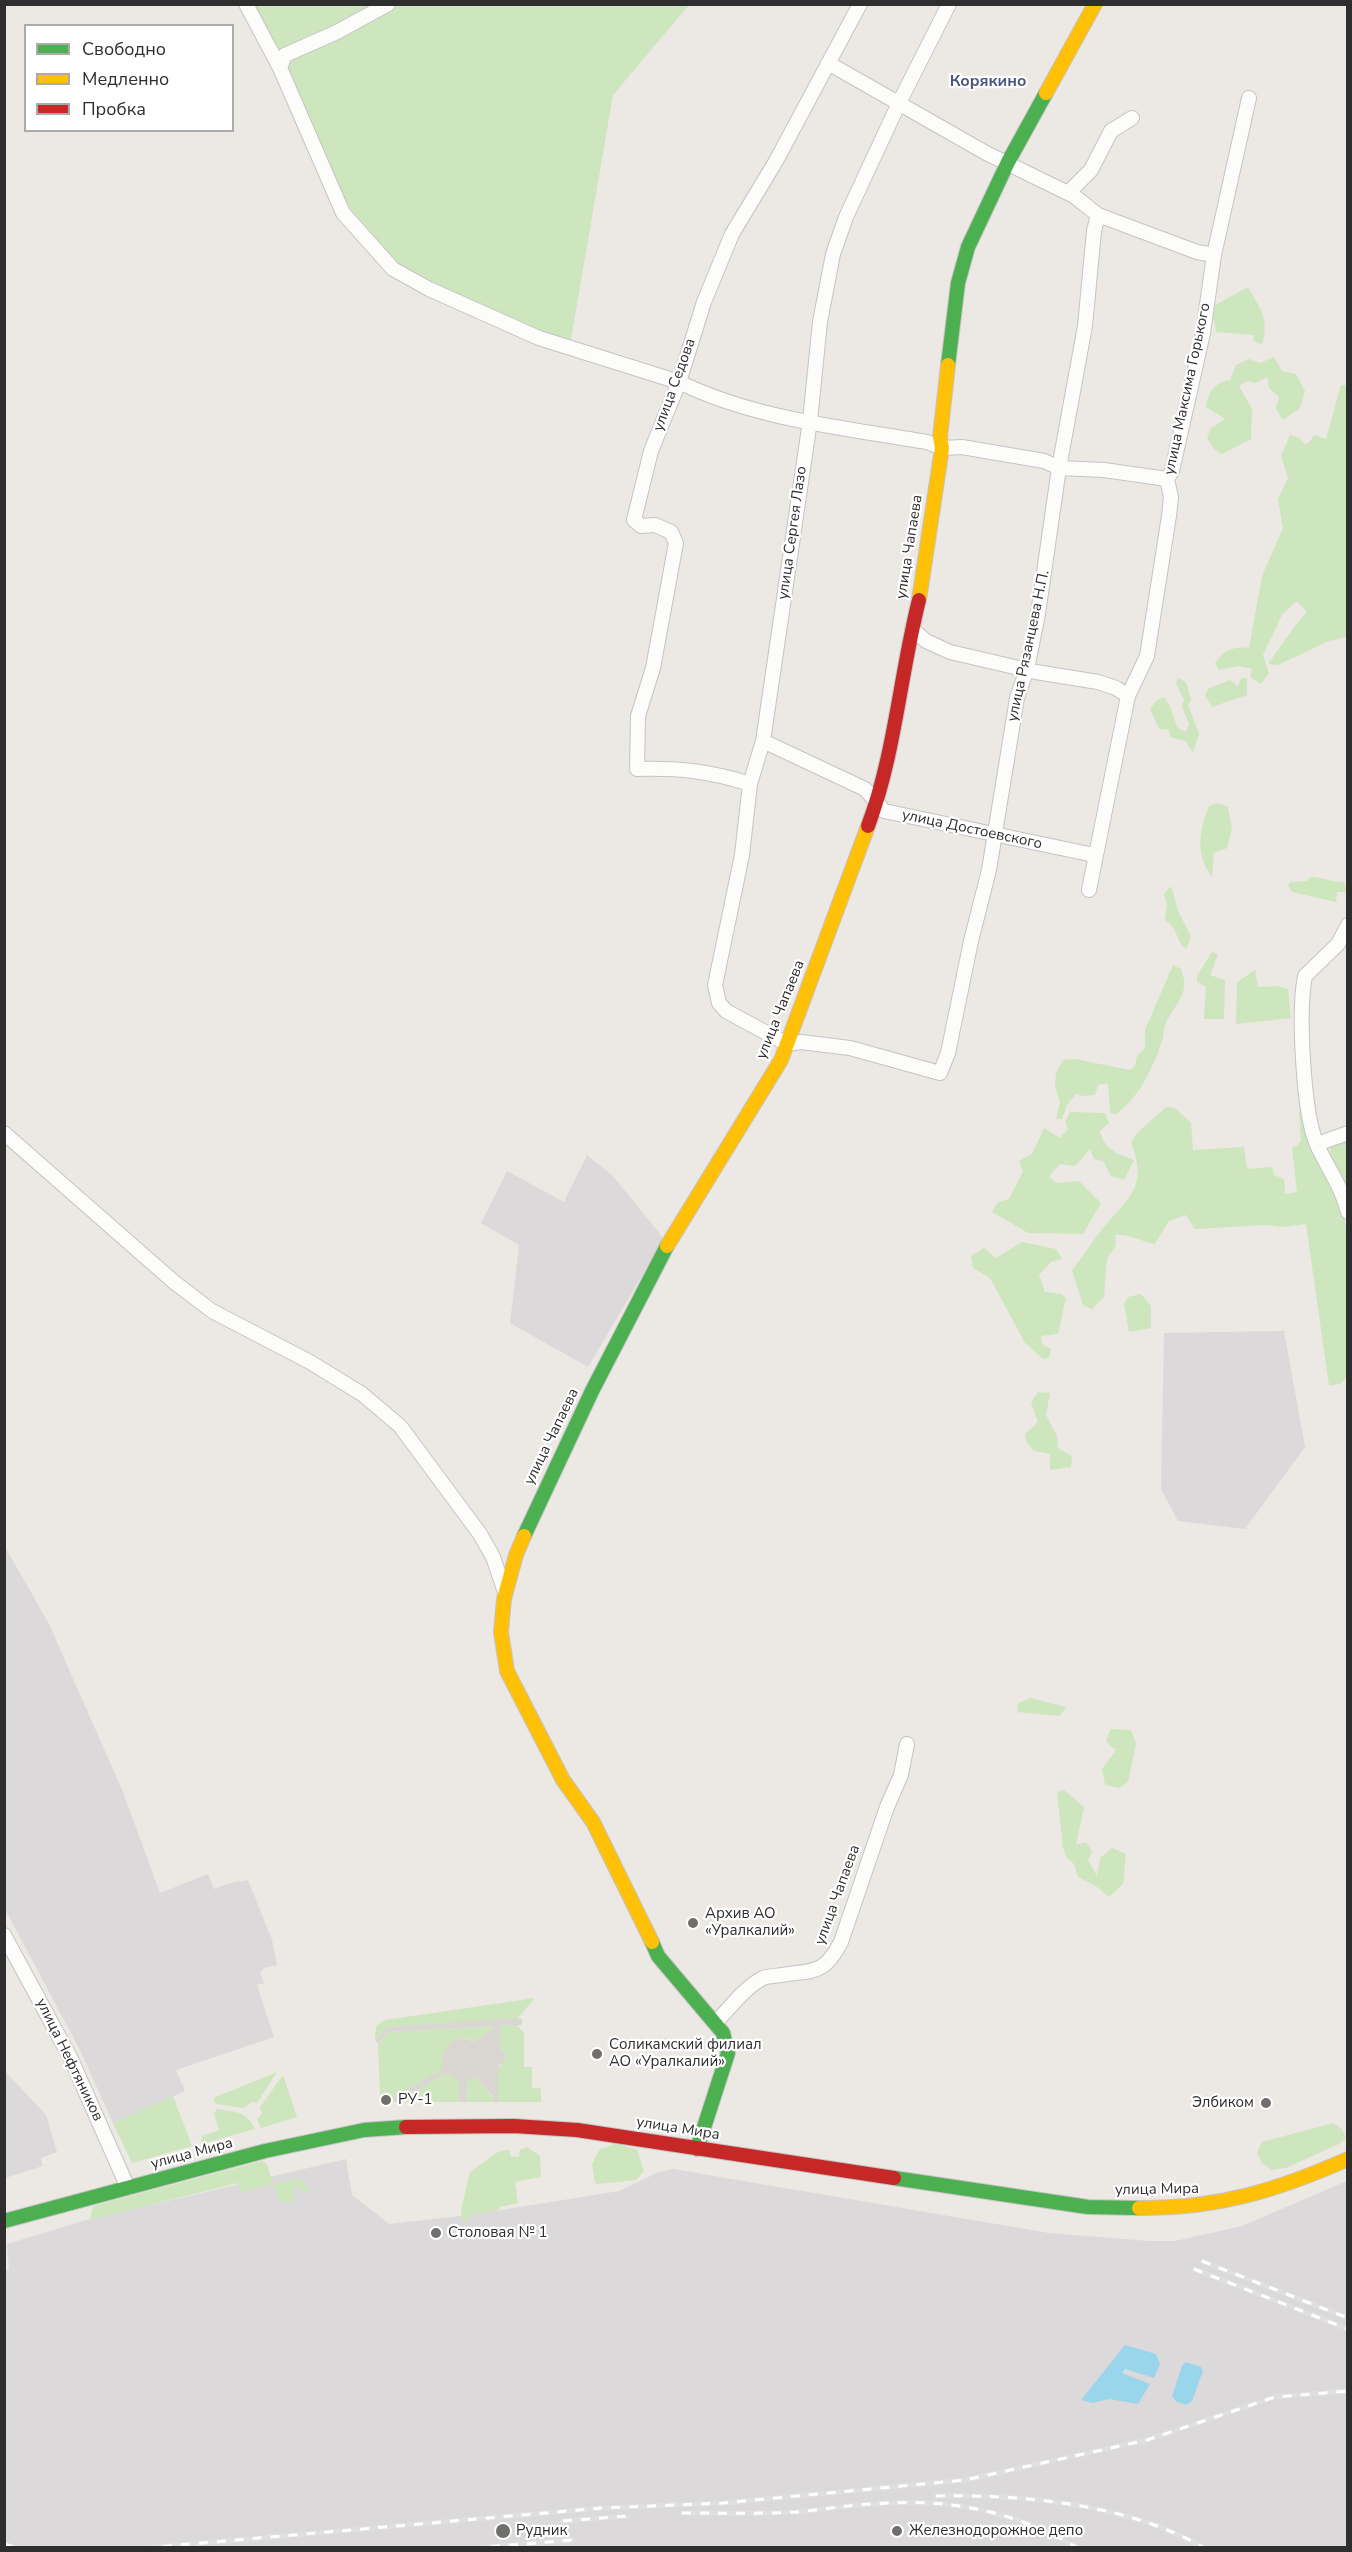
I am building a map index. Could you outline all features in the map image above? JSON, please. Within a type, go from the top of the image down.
[{"type":"main road","name":"улица Чапаева","points":[[697,2149],[728,2053],[727,2042],[715,2023],[658,1956],[629,1892],[593,1822],[563,1779],[524,1707],[507,1671],[501,1632],[505,1592],[516,1555],[550,1477],[678,1225],[781,1060],[787,1044],[876,801],[895,725],[912,629],[921,593],[942,448],[940,437],[958,283],[968,247],[1008,162],[1095,4]]},
{"type":"main road","name":"улица Мира","points":[[4,2222],[265,2151],[342,2133],[379,2128],[514,2126],[577,2130],[1088,2207],[1156,2209],[1191,2207],[1250,2197],[1347,2159]]},
{"type":"street","points":[[246,4],[280,68],[343,213],[393,269],[429,289],[539,338],[679,382],[695,390],[751,408],[810,422],[927,442],[942,448],[962,447],[1044,461],[1059,468],[1104,470],[1167,479]]},
{"type":"street","points":[[280,68],[285,55],[337,32],[388,4]]},
{"type":"street","name":"улица Седова","points":[[750,784],[717,774],[687,769],[638,769],[638,716],[653,668],[676,543],[671,532],[655,525],[641,526],[634,520],[651,451],[679,382],[705,302],[732,234],[776,161],[860,4]]},
{"type":"street","name":"улица Сергея Лазо","points":[[787,1044],[726,1011],[715,994],[715,985],[742,855],[750,784],[763,741],[810,422],[820,322],[833,254],[846,217],[899,103],[949,4]]},
{"type":"street","points":[[828,63],[986,153],[1068,193],[1098,215],[1197,252],[1214,255]]},
{"type":"street","name":"улица Максима Горького","points":[[1089,890],[1094,855],[1128,696],[1147,656],[1171,497],[1167,479],[1172,471],[1203,333],[1214,255],[1249,98]]},
{"type":"street","points":[[1068,193],[1091,170],[1111,131],[1132,118]]},
{"type":"street","name":"улица Рязанцева Н.П.","points":[[787,1044],[801,1042],[850,1048],[940,1073],[948,1053],[971,941],[989,870],[1017,698],[1027,669],[1038,614],[1059,468],[1085,326],[1094,231],[1098,215]]},
{"type":"street","points":[[912,629],[926,641],[950,652],[1098,682],[1116,688],[1128,696]]},
{"type":"street","name":"улица Достоевского","points":[[763,741],[865,789],[884,811],[1094,855]]},
{"type":"street","points":[[1347,925],[1338,944],[1305,976],[1303,1010],[1306,1106],[1317,1144],[1341,1186],[1347,1212]]},
{"type":"street","points":[[4,1133],[174,1282],[212,1311],[310,1362],[362,1394],[400,1426],[480,1534],[493,1557],[505,1592]]},
{"type":"street","points":[[1317,1144],[1347,1133]]},
{"type":"street","name":"улица Чапаева","points":[[715,2023],[746,1991],[763,1978],[803,1974],[828,1964],[841,1942],[900,1775],[907,1744]]},
{"type":"street","name":"улица Нефтяников","points":[[4,1935],[71,2059],[128,2188]]},
{"type":"shaded area","points":[[587,1155],[613,1176],[664,1239],[588,1367],[510,1323],[519,1245],[481,1223],[507,1171],[564,1202]]},
{"type":"shaded area","points":[[1284,1331],[1305,1447],[1245,1529],[1178,1521],[1161,1489],[1164,1333]]},
{"type":"shaded area","points":[[4,1545],[49,1624],[123,1792],[160,1893],[208,1874],[214,1889],[248,1880],[272,1940],[277,1965],[264,1968],[260,1973],[264,1983],[257,1985],[274,2037],[176,2070],[185,2091],[113,2123],[80,2050],[5,1909]]},
{"type":"shaded area","points":[[522,2019],[522,2025],[500,2026],[500,2049],[506,2059],[498,2067],[498,2102],[494,2102],[494,2097],[475,2077],[467,2081],[466,2102],[459,2102],[459,2081],[446,2073],[405,2097],[404,2102],[394,2102],[395,2097],[443,2069],[442,2055],[451,2041],[462,2038],[475,2042],[495,2026],[389,2032],[378,2043],[375,2040],[388,2027]]},
{"type":"shaded area","points":[[5,2071],[46,2115],[57,2152],[41,2158],[43,2166],[5,2178]]},
{"type":"shaded area","points":[[346,2159],[352,2195],[389,2224],[470,2215],[619,2191],[657,2173],[673,2169],[1049,2233],[1149,2241],[1175,2241],[1242,2226],[1347,2181],[1347,2547],[5,2548],[4,2271],[9,2269],[7,2244],[83,2221]]},
{"type":"green space","points":[[246,5],[689,5],[613,95],[570,345],[455,303],[387,256],[354,216]]},
{"type":"green space","points":[[1248,287],[1260,308],[1264,321],[1262,345],[1253,341],[1254,335],[1216,332],[1211,314],[1213,306]]},
{"type":"green space","points":[[1274,357],[1282,371],[1296,374],[1305,391],[1300,408],[1283,420],[1276,409],[1279,397],[1269,388],[1267,377],[1256,383],[1248,381],[1239,386],[1252,409],[1251,439],[1222,454],[1214,449],[1207,438],[1211,428],[1225,419],[1206,407],[1210,393],[1220,383],[1230,380],[1236,365],[1249,359],[1260,363]]},
{"type":"green space","points":[[1341,385],[1348,385],[1347,637],[1329,641],[1278,665],[1268,664],[1307,612],[1297,601],[1283,613],[1263,655],[1269,673],[1261,684],[1250,677],[1252,669],[1239,666],[1219,670],[1215,663],[1225,652],[1234,648],[1249,648],[1262,576],[1283,528],[1278,499],[1288,478],[1281,456],[1290,435],[1299,438],[1306,445],[1315,435],[1326,439]]},
{"type":"green space","points":[[1178,678],[1186,682],[1191,700],[1188,705],[1199,734],[1193,752],[1185,741],[1170,737],[1169,730],[1159,729],[1150,709],[1156,701],[1164,697],[1170,706],[1177,727],[1186,732],[1189,724],[1182,707],[1184,700],[1176,683]]},
{"type":"green space","points":[[1241,678],[1247,678],[1247,695],[1212,707],[1205,695],[1208,689],[1230,680],[1238,686]]},
{"type":"green space","points":[[1216,803],[1228,807],[1232,828],[1227,848],[1214,853],[1212,877],[1203,860],[1200,842],[1209,806]]},
{"type":"green space","points":[[1311,877],[1344,882],[1347,892],[1337,892],[1336,902],[1292,892],[1288,885],[1291,882],[1306,881]]},
{"type":"green space","points":[[1171,886],[1179,912],[1191,937],[1186,949],[1173,927],[1165,920],[1167,905],[1164,894]]},
{"type":"green space","points":[[1212,952],[1218,954],[1210,975],[1225,980],[1224,1019],[1204,1019],[1206,987],[1197,982],[1197,976]]},
{"type":"green space","points":[[1173,965],[1181,969],[1184,978],[1183,992],[1166,1023],[1154,1061],[1139,1090],[1116,1114],[1110,1113],[1108,1083],[1098,1085],[1095,1095],[1076,1094],[1067,1105],[1062,1119],[1056,1119],[1060,1102],[1055,1087],[1056,1073],[1063,1060],[1075,1059],[1130,1070],[1135,1066],[1137,1056],[1145,1048],[1145,1030]]},
{"type":"green space","points":[[1255,970],[1258,987],[1278,986],[1288,989],[1291,1018],[1236,1024],[1237,982]]},
{"type":"green space","points":[[1166,1107],[1175,1108],[1191,1123],[1193,1150],[1244,1147],[1247,1169],[1272,1167],[1274,1175],[1284,1179],[1285,1194],[1297,1192],[1292,1147],[1298,1145],[1301,1140],[1299,1110],[1303,1111],[1313,1154],[1336,1188],[1334,1196],[1342,1200],[1348,1244],[1347,1376],[1342,1383],[1329,1386],[1306,1224],[1281,1227],[1266,1225],[1195,1229],[1186,1215],[1169,1221],[1155,1244],[1115,1235],[1116,1245],[1107,1259],[1104,1297],[1092,1309],[1083,1305],[1072,1270],[1134,1190],[1138,1170],[1131,1142],[1137,1133]]},
{"type":"green space","points":[[1070,1112],[1105,1113],[1109,1123],[1100,1131],[1108,1147],[1134,1160],[1124,1180],[1111,1176],[1103,1161],[1094,1159],[1090,1149],[1075,1166],[1060,1164],[1049,1176],[1056,1183],[1079,1181],[1101,1203],[1083,1234],[1028,1233],[992,1212],[998,1202],[1009,1199],[1023,1171],[1019,1161],[1032,1154],[1044,1128],[1060,1138],[1068,1129],[1065,1122]]},
{"type":"green space","points":[[1347,1137],[1347,1186],[1333,1167],[1330,1149],[1331,1143]]},
{"type":"green space","points":[[1022,1242],[1056,1249],[1062,1259],[1051,1262],[1039,1275],[1045,1292],[1061,1294],[1066,1298],[1058,1334],[1041,1336],[1042,1344],[1051,1349],[1049,1358],[1043,1359],[1025,1343],[990,1278],[973,1268],[971,1256],[984,1248],[996,1258]]},
{"type":"green space","points":[[1141,1294],[1151,1306],[1151,1328],[1129,1332],[1124,1304],[1128,1297]]},
{"type":"green space","points":[[1038,1392],[1050,1393],[1046,1415],[1057,1436],[1058,1448],[1072,1456],[1071,1467],[1050,1470],[1050,1454],[1034,1451],[1027,1443],[1025,1434],[1038,1422],[1031,1403]]},
{"type":"green space","points":[[1031,1698],[1066,1707],[1060,1716],[1017,1712],[1018,1703]]},
{"type":"green space","points":[[1110,1729],[1131,1730],[1136,1744],[1128,1782],[1119,1788],[1105,1785],[1102,1769],[1116,1750],[1106,1742]]},
{"type":"green space","points":[[1064,1790],[1084,1807],[1076,1845],[1086,1842],[1092,1851],[1088,1860],[1097,1876],[1100,1858],[1112,1848],[1126,1854],[1123,1884],[1109,1897],[1097,1887],[1078,1877],[1074,1864],[1067,1858],[1063,1848],[1057,1792]]},
{"type":"green space","points":[[535,1998],[517,2019],[388,2027],[375,2040],[376,2026],[385,2020]]},
{"type":"green space","points":[[517,2025],[524,2033],[524,2067],[532,2067],[532,2088],[541,2088],[541,2102],[498,2102],[498,2067],[501,2066],[503,2052],[500,2050],[500,2026]]},
{"type":"green space","points":[[495,2026],[475,2042],[465,2038],[451,2041],[444,2069],[395,2097],[394,2102],[391,2102],[391,2096],[380,2096],[378,2043],[389,2032]]},
{"type":"green space","points":[[277,2072],[257,2103],[252,2102],[244,2108],[216,2104],[213,2098]]},
{"type":"green space","points":[[446,2073],[459,2080],[459,2102],[404,2102],[404,2097]]},
{"type":"green space","points":[[283,2075],[297,2117],[261,2128],[257,2119],[262,2114],[260,2107]]},
{"type":"green space","points":[[475,2077],[494,2098],[494,2102],[466,2102],[467,2081]]},
{"type":"green space","points":[[173,2096],[192,2146],[132,2163],[113,2123]]},
{"type":"green space","points":[[217,2109],[244,2116],[255,2129],[201,2144],[202,2136],[219,2130],[214,2114]]},
{"type":"green space","points":[[1333,2123],[1342,2129],[1346,2138],[1339,2144],[1286,2168],[1272,2170],[1262,2163],[1257,2152],[1262,2142]]},
{"type":"green space","points":[[615,2144],[637,2149],[644,2171],[636,2180],[595,2183],[592,2164],[600,2149]]},
{"type":"green space","points":[[527,2147],[540,2156],[541,2177],[515,2182],[518,2203],[500,2207],[499,2210],[470,2215],[470,2219],[462,2220],[461,2210],[470,2172],[498,2152],[510,2149],[510,2156],[519,2157],[520,2150]]},
{"type":"green space","points":[[262,2161],[267,2164],[273,2184],[241,2192],[238,2183],[90,2220],[93,2206]]},
{"type":"green space","points":[[301,2178],[310,2192],[303,2193],[297,2186],[293,2190],[297,2196],[290,2202],[280,2202],[273,2184]]},
{"type":"water","points":[[1125,2345],[1156,2354],[1160,2364],[1154,2378],[1125,2369],[1122,2373],[1150,2384],[1138,2404],[1109,2399],[1093,2403],[1081,2400]]},
{"type":"water","points":[[1186,2362],[1201,2367],[1203,2371],[1192,2401],[1186,2405],[1177,2402],[1172,2396],[1182,2366]]},
{"type":"railway","points":[[1202,2261],[1348,2318]]},
{"type":"railway","points":[[1194,2269],[1348,2329]]},
{"type":"railway","points":[[145,2548],[602,2508],[723,2503],[965,2480],[1147,2440],[1275,2397],[1348,2391]]},
{"type":"railway","points":[[936,2496],[1003,2497],[1074,2505],[1143,2521],[1175,2533],[1204,2548]]},
{"type":"railway","points":[[682,2513],[796,2512],[854,2505],[901,2503],[953,2505],[979,2509],[1029,2524],[1078,2548]]},
{"type":"railway","points":[[563,2521],[628,2516]]},
{"type":"railway","points":[[473,2548],[573,2540]]},
{"type":"railway","points":[[4,2544],[17,2548]]},
{"type":"traffic: fast","points":[[948,365],[958,283],[968,247],[1008,162],[1046,93]]},
{"type":"traffic: fast","points":[[524,1536],[592,1391],[667,1246]]},
{"type":"traffic: fast","points":[[652,1942],[658,1956],[723,2033],[728,2053],[697,2149]]},
{"type":"traffic: fast","points":[[4,2221],[265,2151],[364,2130],[406,2127]]},
{"type":"traffic: fast","points":[[894,2178],[1088,2207],[1139,2208]]},
{"type":"traffic: slow","points":[[1046,93],[1095,4]]},
{"type":"traffic: slow","points":[[919,600],[942,448],[940,437],[948,365]]},
{"type":"traffic: slow","points":[[667,1246],[781,1060],[868,826]]},
{"type":"traffic: slow","points":[[524,1536],[516,1555],[504,1599],[501,1632],[507,1671],[563,1780],[593,1822],[652,1942]]},
{"type":"traffic: slow","points":[[1139,2208],[1195,2205],[1247,2196],[1297,2180],[1348,2159]]},
{"type":"traffic: jam","points":[[868,826],[885,771],[919,600]]},
{"type":"traffic: jam","points":[[406,2127],[514,2126],[577,2130],[894,2178]]},
{"type":"place","name":"Архив АО «Уралкалий»","points":[[693,1923]]},
{"type":"place","name":"Соликамский филиал АО «Уралкалий»","points":[[597,2054]]},
{"type":"place","name":"РУ-1","points":[[386,2100]]},
{"type":"place","name":"Элбиком","points":[[1266,2103]]},
{"type":"place","name":"Столовая № 1","points":[[436,2233]]},
{"type":"place","name":"Рудник","points":[[503,2531]]},
{"type":"place","name":"Железнодорожное депо","points":[[897,2531]]},
{"type":"district","name":"Корякино","points":[[988,82]]}]
